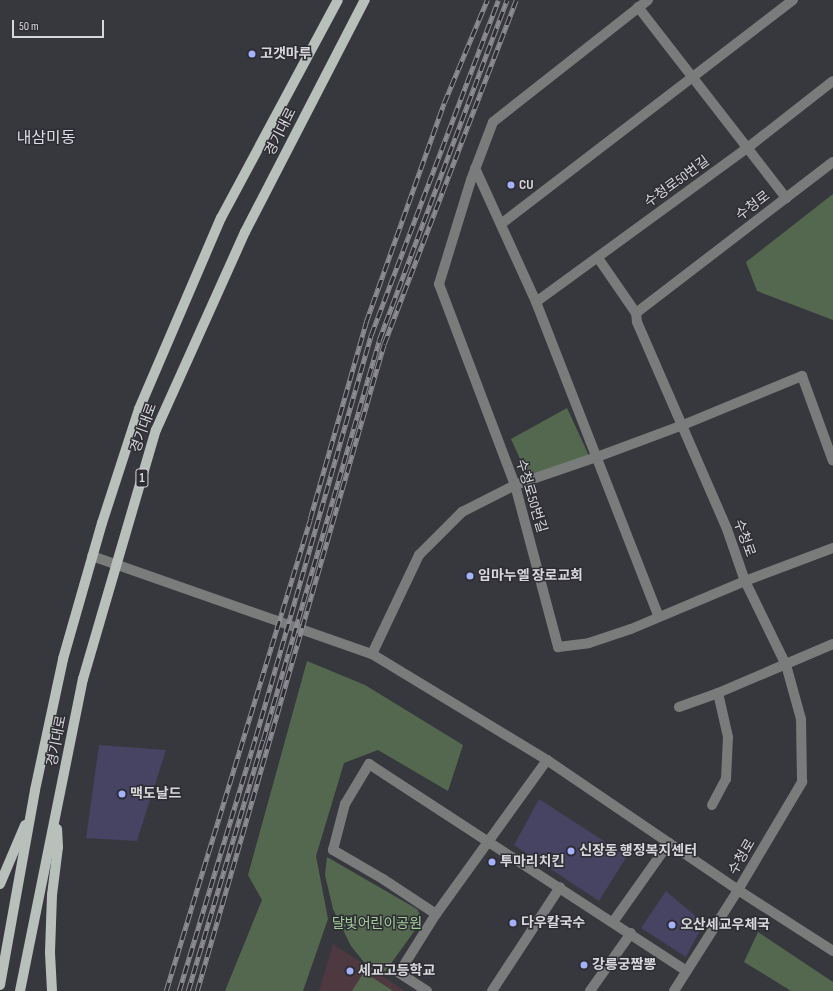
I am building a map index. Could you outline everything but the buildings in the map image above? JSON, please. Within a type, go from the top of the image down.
[{"type":"main road","name":"경기대로","points":[[0,985],[32,808],[63,658],[92,556],[139,409],[221,218],[338,0]]},
{"type":"main road","name":"경기대로","points":[[20,991],[35,911],[57,815],[83,679],[118,565],[156,430],[246,232],[365,0]]},
{"type":"main road","points":[[0,884],[32,808]]},
{"type":"main road","points":[[52,991],[50,952],[52,895],[58,847],[57,815]]},
{"type":"street","name":"수청로50번길","points":[[648,0],[493,122],[475,168],[439,284],[515,485],[558,647],[589,643],[631,629],[745,581],[833,548]]},
{"type":"street","points":[[501,224],[793,0]]},
{"type":"street","points":[[638,7],[746,149],[786,198]]},
{"type":"street","name":"수청로50번길","points":[[536,302],[746,149],[833,82]]},
{"type":"street","name":"수청로","points":[[674,991],[738,890],[802,782],[800,720],[786,665],[745,581],[727,529],[637,322],[636,312],[833,162]]},
{"type":"street","points":[[475,168],[536,302],[598,457],[659,617]]},
{"type":"street","points":[[598,258],[636,312]]},
{"type":"street","points":[[372,654],[419,555],[462,512],[515,485],[598,457],[683,425],[802,376],[833,461]]},
{"type":"street","points":[[92,556],[372,654],[547,760],[738,890],[833,951]]},
{"type":"street","points":[[679,707],[718,693],[833,644]]},
{"type":"street","points":[[712,805],[726,779],[728,736],[718,693]]},
{"type":"street","points":[[427,991],[399,973],[436,914],[547,760]]},
{"type":"street","points":[[436,914],[383,879],[333,850],[345,804],[369,764],[631,933],[687,971]]},
{"type":"street","points":[[613,922],[669,843]]},
{"type":"street","points":[[492,991],[560,887]]},
{"type":"street","points":[[590,991],[631,933]]},
{"type":"shaded area","name":"세교고등학교","points":[[333,944],[405,991],[319,991]]},
{"type":"green space","points":[[833,194],[833,320],[757,291],[746,262]]},
{"type":"green space","points":[[567,408],[590,458],[530,481],[511,439]]},
{"type":"green space","points":[[307,661],[365,685],[463,745],[448,791],[378,750],[344,763],[316,856],[328,919],[303,991],[225,991],[262,900],[248,875]]},
{"type":"green space","name":"달빛어린이공원","points":[[327,857],[417,909],[421,917],[418,926],[382,976],[368,967],[351,946],[333,909],[325,875]]},
{"type":"green space","points":[[758,932],[833,982],[833,991],[791,991],[744,962]]},
{"type":"green space","points":[[364,972],[393,991],[352,991]]},
{"type":"railway","points":[[166,991],[310,519],[366,322],[444,103],[487,0]]},
{"type":"railway","points":[[179,991],[256,736],[371,335],[498,0]]},
{"type":"railway","points":[[188,991],[263,740],[379,340],[507,0]]},
{"type":"railway","points":[[197,991],[384,344],[516,0]]},
{"type":"place","name":"고갯마루","points":[[252,54]]},
{"type":"place","name":"CU","points":[[511,185]]},
{"type":"place","name":"임마누엘 장로교회","points":[[470,576]]},
{"type":"place","name":"맥도날드","points":[[122,794]]},
{"type":"place","name":"신장동 행정복지센터","points":[[571,851]]},
{"type":"place","name":"투마리치킨","points":[[492,862]]},
{"type":"place","name":"다우칼국수","points":[[513,923]]},
{"type":"place","name":"오산세교우체국","points":[[672,925]]},
{"type":"place","name":"강릉궁짬뽕","points":[[584,965]]},
{"type":"place","name":"세교고등학교","points":[[350,971]]},
{"type":"district","name":"내삼미동","points":[[46,139]]}]
